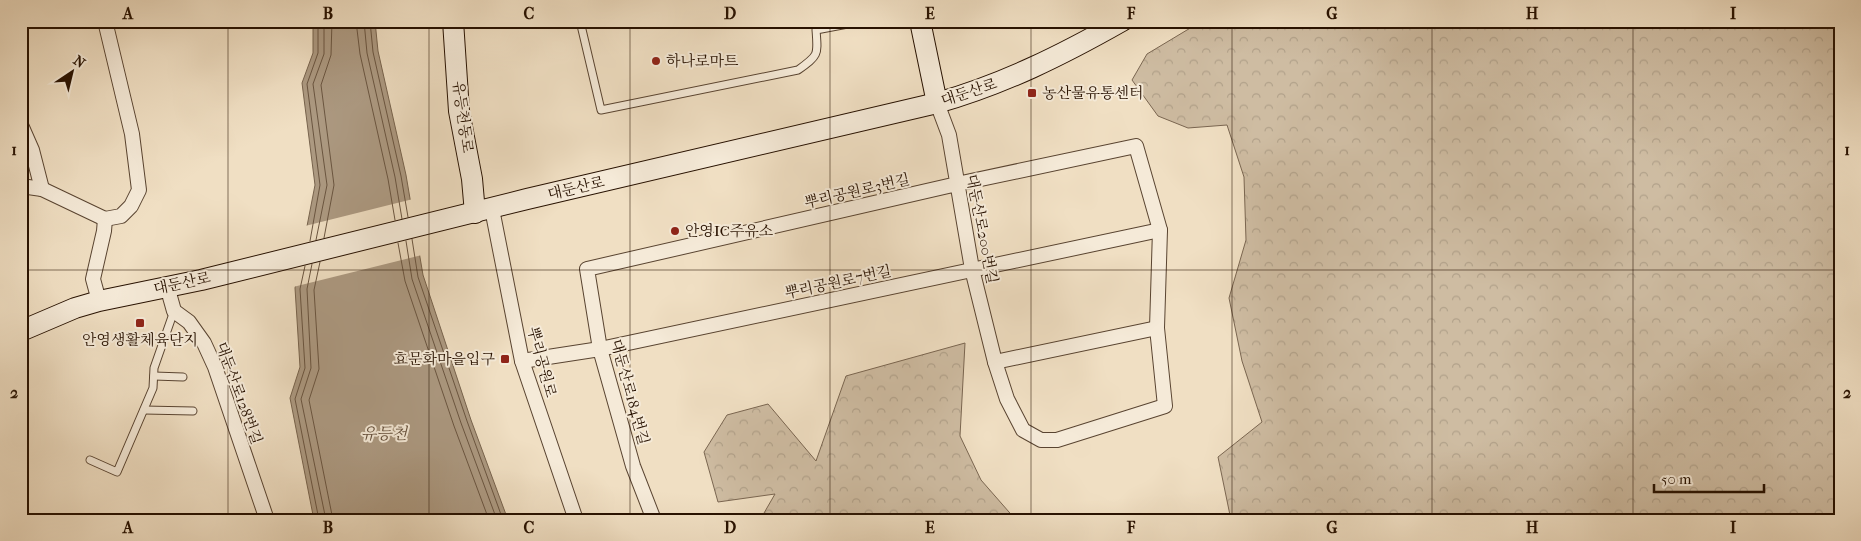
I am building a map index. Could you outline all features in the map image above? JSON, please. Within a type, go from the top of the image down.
[{"type":"main road","name":"유등천동로","points":[[453,21],[459,111],[472,179],[484,211]]},
{"type":"main road","points":[[920,21],[937,102]]},
{"type":"main road","name":"대둔산로","points":[[21,331],[75,308],[99,301],[201,280],[969,94],[1009,79],[1122,21]]},
{"type":"street","points":[[21,186],[42,189],[105,219],[121,216],[131,206],[139,190],[132,134],[106,21]]},
{"type":"street","name":"대둔산로200번길","points":[[937,102],[949,135],[972,269],[995,362],[1007,399],[1023,430],[1041,440],[1057,440],[1165,406],[1157,328],[1160,230],[1136,146]]},
{"type":"street","points":[[21,125],[32,150],[42,189]]},
{"type":"street","name":"뿌리공원로3번길","points":[[586,269],[957,184],[1136,146]]},
{"type":"street","name":"뿌리공원로","points":[[484,211],[522,360],[576,520]]},
{"type":"street","points":[[99,301],[93,279],[105,219]]},
{"type":"street","name":"뿌리공원로7번길","points":[[522,360],[600,349],[1160,230]]},
{"type":"street","name":"대둔산로184번길","points":[[586,269],[600,349],[633,466],[654,520]]},
{"type":"street","points":[[168,286],[174,310]]},
{"type":"street","name":"대둔산로128번길","points":[[174,310],[189,322],[204,343],[215,367],[267,520]]},
{"type":"street","points":[[995,362],[1157,328]]},
{"type":"lane","points":[[580,21],[601,110],[798,70],[811,60],[818,50],[816,30],[853,23],[852,21]]},
{"type":"lane","points":[[90,460],[117,472],[153,388],[154,368],[174,310]]},
{"type":"lane","points":[[154,376],[183,377]]},
{"type":"lane","points":[[144,410],[193,411]]},
{"type":"green space","points":[[1202,21],[1840,21],[1840,520],[1231,520],[1218,457],[1262,422],[1242,361],[1229,298],[1246,240],[1244,177],[1227,125],[1188,128],[1158,116],[1132,80],[1147,54]]},
{"type":"green space","points":[[965,343],[960,436],[981,480],[1016,520],[760,520],[775,494],[718,502],[704,452],[727,415],[768,404],[816,461],[846,376]]},
{"type":"water","name":"유등천","points":[[313,21],[375,21],[378,51],[406,175],[423,275],[471,420],[508,520],[315,520],[313,515],[290,398],[300,367],[295,288],[315,185],[302,83],[313,53]]},
{"type":"pier","points":[[413,199],[422,255],[293,287],[305,226]]},
{"type":"place","name":"하나로마트","points":[[656,61]]},
{"type":"place","name":"농산물유통센터","points":[[1032,93]]},
{"type":"place","name":"안영IC주유소","points":[[675,231]]},
{"type":"place","name":"안영생활체육단지","points":[[140,323]]},
{"type":"place","name":"효문화마을입구","points":[[505,359]]}]
